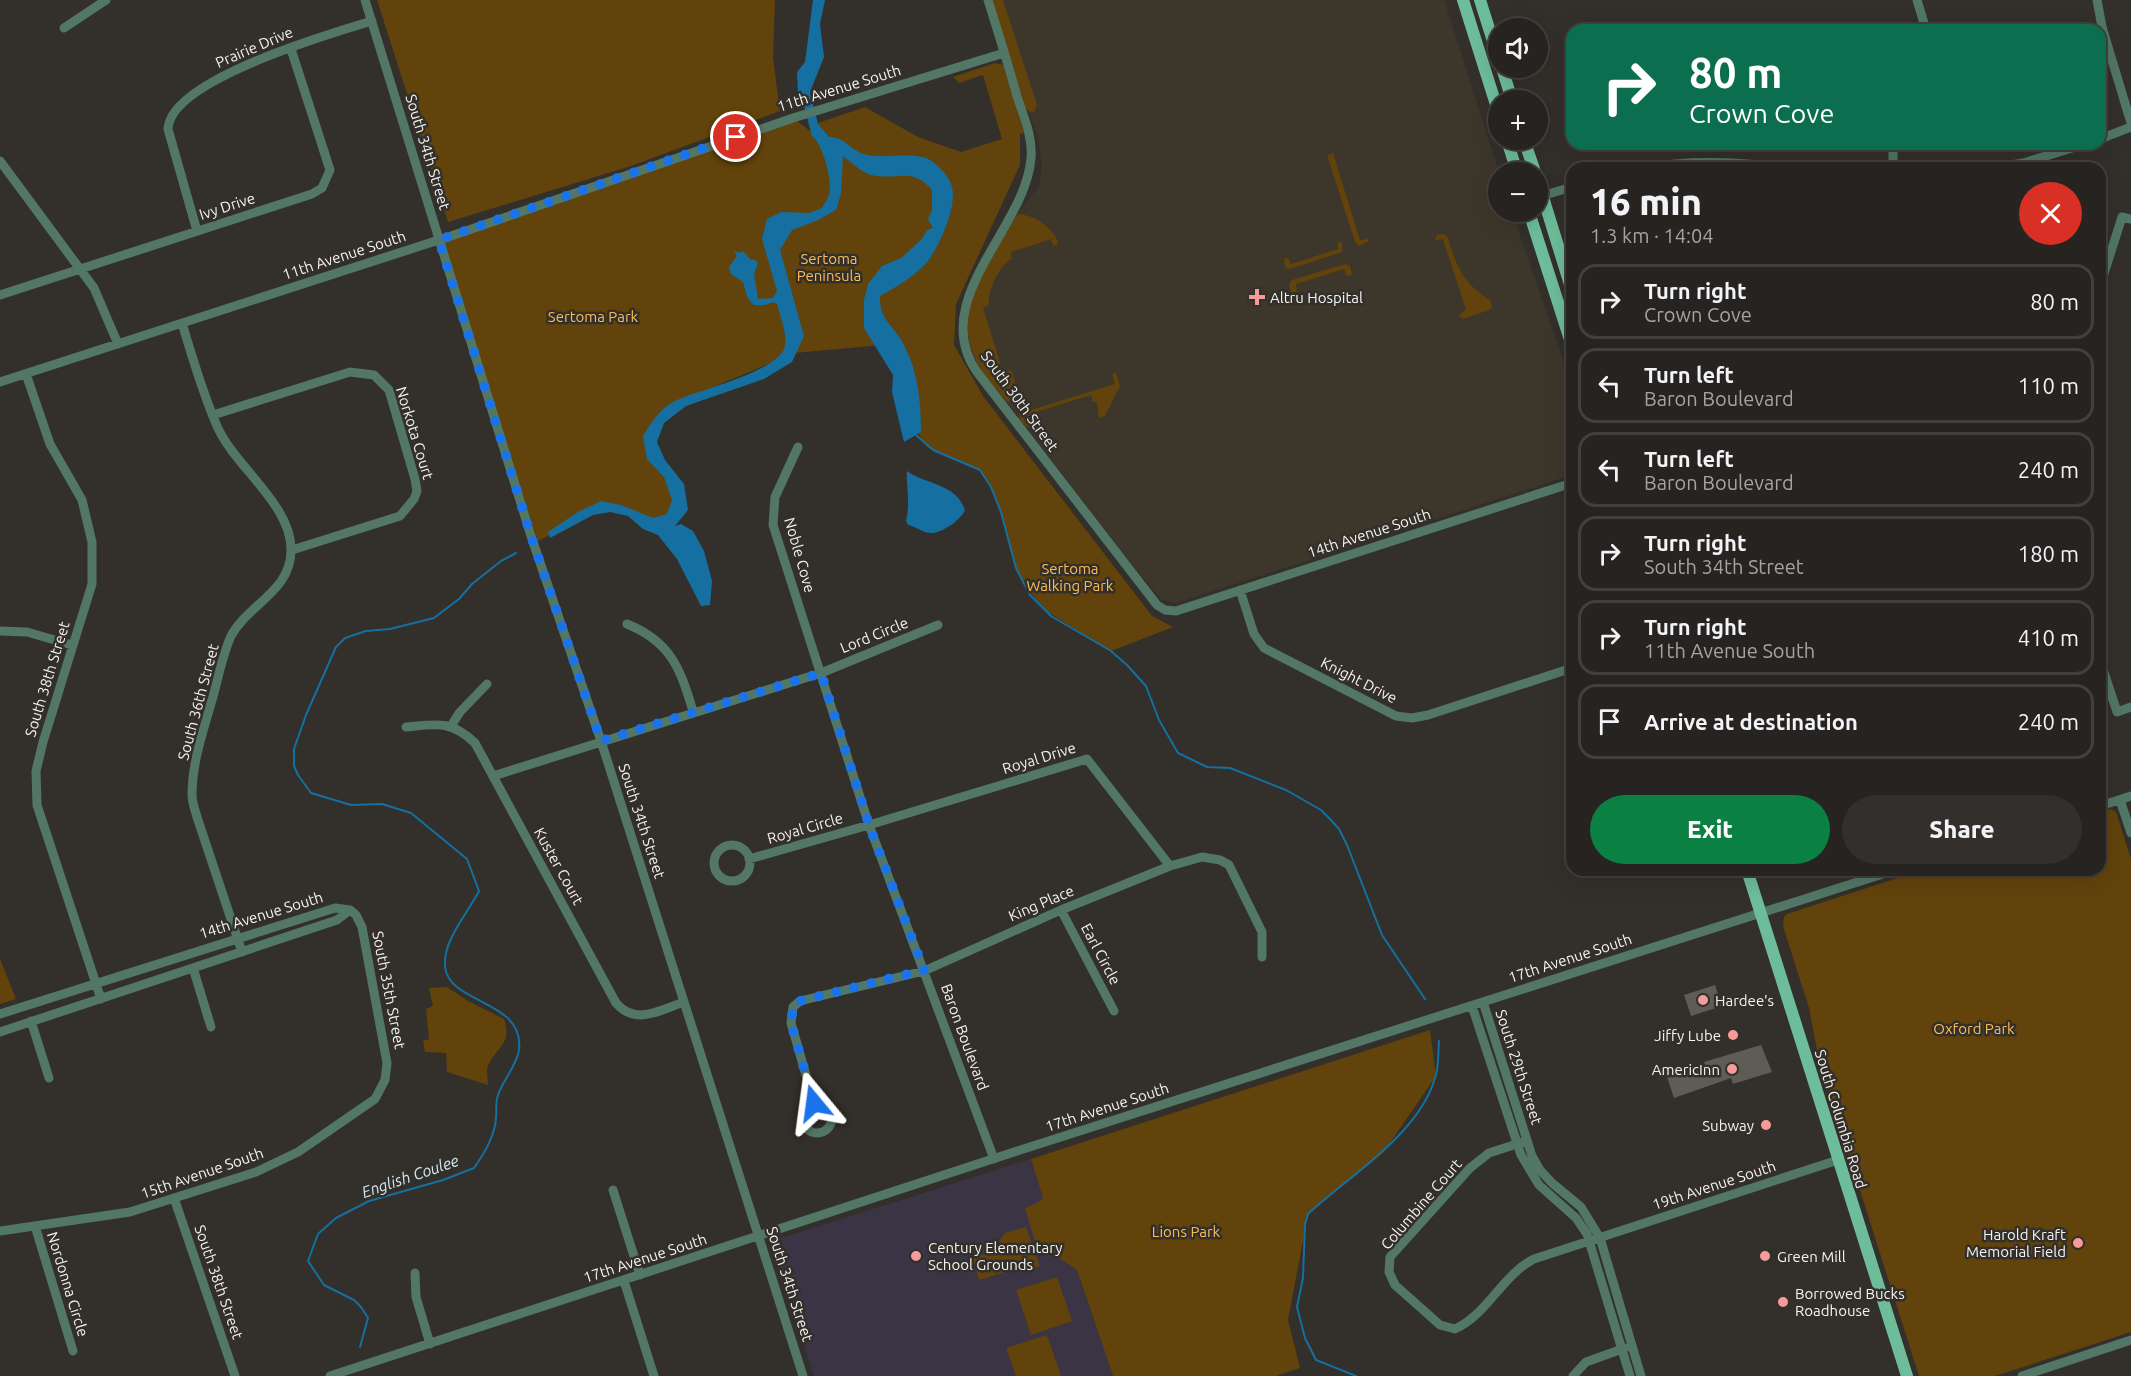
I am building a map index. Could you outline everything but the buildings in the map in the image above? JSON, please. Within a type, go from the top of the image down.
[{"type":"main road","points":[[1463,0],[1491,90]]},
{"type":"main road","points":[[1480,0],[1488,25]]},
{"type":"main road","points":[[1548,220],[1566,273]]},
{"type":"main road","points":[[1532,222],[1566,327]]},
{"type":"main road","name":"South Columbia Road","points":[[1749,876],[1907,1376]]},
{"type":"street","points":[[64,28],[97,3],[105,0]]},
{"type":"street","name":"South 34th Street","points":[[365,0],[531,536],[601,741],[803,1376]]},
{"type":"street","name":"South 30th Street","points":[[988,0],[1028,130],[1031,157],[1028,176],[969,294],[963,328],[967,353],[977,372],[1157,605],[1164,610],[1176,611]]},
{"type":"street","points":[[1917,0],[1924,24]]},
{"type":"street","points":[[2097,0],[2101,24]]},
{"type":"street","name":"Prairie Drive","points":[[197,231],[168,129],[172,113],[192,94],[222,75],[291,49],[301,43],[372,21]]},
{"type":"street","points":[[2106,41],[2131,125],[2106,136]]},
{"type":"street","name":"Ivy Drive","points":[[0,295],[312,194],[322,188],[328,179],[330,170],[291,49]]},
{"type":"street","name":"11th Avenue South","points":[[0,382],[439,240],[823,108],[1004,53]]},
{"type":"street","points":[[2026,162],[2065,150]]},
{"type":"street","points":[[0,161],[94,288],[118,344]]},
{"type":"street","points":[[1707,162],[1734,162]]},
{"type":"street","points":[[1548,194],[1566,189]]},
{"type":"street","points":[[2106,267],[2122,217],[2131,219]]},
{"type":"street","points":[[182,322],[218,428],[286,525],[292,550]]},
{"type":"street","name":"Norkota Court","points":[[213,415],[350,372],[374,375],[389,390],[415,478],[417,491],[414,499],[400,516],[292,550]]},
{"type":"street","name":"South 38th Street","points":[[26,374],[50,444],[82,500],[92,542],[92,584],[36,771],[37,805],[101,999]]},
{"type":"street","name":"Noble Cove","points":[[798,447],[775,496],[773,525],[821,673]]},
{"type":"street","name":"14th Avenue South","points":[[1176,611],[1566,485]]},
{"type":"street","name":"South 36th Street","points":[[242,952],[197,817],[192,797],[194,774],[198,751],[232,636],[248,615],[279,586],[289,566],[292,550]]},
{"type":"street","name":"Knight Drive","points":[[1240,590],[1254,634],[1264,648],[1396,716],[1412,718],[1428,715],[1566,670]]},
{"type":"street","points":[[627,624],[646,632],[669,651],[684,682],[693,711]]},
{"type":"street","name":"Lord Circle","points":[[821,673],[938,625]]},
{"type":"street","points":[[0,631],[27,632],[72,645]]},
{"type":"street","points":[[493,776],[693,711],[821,673]]},
{"type":"street","name":"Baron Boulevard","points":[[821,673],[869,825],[994,1159]]},
{"type":"street","points":[[2106,680],[2116,712],[2131,708]]},
{"type":"street","points":[[406,727],[440,724],[451,726],[460,712],[487,684]]},
{"type":"street","name":"Kuster Court","points":[[451,726],[475,743],[616,1003],[628,1014],[637,1016],[684,1002]]},
{"type":"street","name":"Royal Drive","points":[[869,825],[1087,759],[1170,866]]},
{"type":"street","points":[[2106,804],[2131,796]]},
{"type":"street","points":[[2120,800],[2131,833]]},
{"type":"street","name":"Royal Circle","points":[[749,859],[869,825]]},
{"type":"street","name":"King Place","points":[[814,1103],[791,1023],[793,1007],[800,1001],[924,970],[1061,910],[1170,866],[1202,857],[1220,860],[1230,865],[1262,932],[1262,957]]},
{"type":"street","name":"17th Avenue South","points":[[330,1376],[994,1159],[1876,876]]},
{"type":"street","name":"14th Avenue South","points":[[0,1014],[335,908],[350,910]]},
{"type":"street","name":"14th Avenue South","points":[[0,1032],[337,920],[350,910]]},
{"type":"street","name":"South 35th Street","points":[[350,910],[356,915],[362,927],[366,946],[385,1041],[387,1063],[385,1080]]},
{"type":"street","name":"Earl Circle","points":[[1061,910],[1114,1011]]},
{"type":"street","points":[[193,968],[211,1027]]},
{"type":"street","name":"South 29th Street","points":[[1483,1002],[1532,1175],[1546,1192],[1582,1225],[1589,1241],[1630,1376]]},
{"type":"street","name":"South 29th Street","points":[[1472,1006],[1522,1142],[1540,1170],[1581,1207],[1600,1238],[1641,1376]]},
{"type":"street","points":[[31,1021],[49,1078]]},
{"type":"street","name":"15th Avenue South","points":[[0,1231],[112,1216],[256,1172],[298,1152],[375,1099],[385,1080]]},
{"type":"street","name":"Columbine Court","points":[[1522,1142],[1490,1153],[1470,1168],[1390,1257],[1389,1272],[1395,1285],[1440,1325],[1455,1329],[1468,1323],[1522,1265],[1589,1241]]},
{"type":"street","name":"19th Avenue South","points":[[1600,1238],[1838,1160]]},
{"type":"street","points":[[613,1190],[640,1275]]},
{"type":"street","name":"South 38th Street","points":[[174,1198],[235,1376]]},
{"type":"street","name":"Nordonna Circle","points":[[35,1226],[73,1351]]},
{"type":"street","points":[[1589,1241],[1600,1238]]},
{"type":"street","points":[[415,1274],[416,1297],[430,1344]]},
{"type":"street","points":[[624,1281],[654,1376]]},
{"type":"street","points":[[2022,1376],[2131,1340]]},
{"type":"street","points":[[1573,1376],[1586,1362],[1631,1346]]},
{"type":"shaded area","name":"Altru Hospital","points":[[990,0],[1444,0],[1488,138],[1488,150],[1492,150],[1496,162],[1488,162],[1488,222],[1515,222],[1566,369],[1566,477],[1176,603],[1162,600],[988,378],[976,289],[1017,214],[1039,186],[1042,165],[1038,138]]},
{"type":"shaded area","name":"Century Elementary School Grounds","points":[[1031,1159],[1043,1198],[1039,1202],[1035,1242],[1077,1270],[1113,1376],[814,1376],[772,1241]]},
{"type":"green space","points":[[377,0],[775,0],[773,58],[780,111],[631,166],[448,222]]},
{"type":"green space","points":[[992,0],[1003,0],[1037,105],[1034,112],[1028,111],[1025,106]]},
{"type":"green space","points":[[995,63],[1003,65],[1024,133],[1020,134],[1020,165],[956,304],[954,345],[983,396],[1152,616],[1173,627],[1111,651],[1048,612],[1034,597],[1016,568],[1001,512],[991,487],[979,470],[926,446],[901,404],[893,344],[795,353],[682,400],[651,437],[683,506],[666,527],[623,510],[597,511],[538,541],[439,240],[793,118],[826,143],[818,123],[865,107],[918,137],[961,152],[1002,139],[983,75],[959,83],[953,77]]},
{"type":"green space","points":[[1333,153],[1360,240],[1368,239],[1369,241],[1359,246],[1355,242],[1327,155]]},
{"type":"green space","points":[[1019,214],[1043,223],[1058,242],[1057,245],[1053,245],[1051,239],[1011,252],[1012,259],[998,273],[992,286],[989,305],[983,308],[1003,372],[1011,370],[1018,391],[1016,399],[1007,402],[989,380],[974,356],[969,338],[968,320],[978,284]]},
{"type":"green space","points":[[1437,235],[1447,236],[1462,273],[1473,287],[1490,300],[1492,307],[1489,310],[1463,319],[1458,316],[1466,310],[1443,239],[1435,240]]},
{"type":"green space","points":[[1338,241],[1342,243],[1342,252],[1290,269],[1285,267],[1284,258],[1288,258],[1291,264],[1338,249]]},
{"type":"green space","points":[[1345,264],[1350,266],[1352,275],[1347,276],[1344,269],[1296,284],[1297,292],[1291,292],[1289,285],[1292,280]]},
{"type":"green space","points":[[1116,373],[1120,386],[1105,416],[1099,418],[1097,402],[1093,402],[1091,395],[1036,412],[1038,419],[1029,427],[1020,420],[1019,411],[1021,410],[1031,410],[1115,384],[1112,374]]},
{"type":"green space","name":"Oxford Park","points":[[2111,809],[2116,812],[2131,859],[2131,1332],[1995,1376],[1919,1376],[1819,1061],[1809,1008],[1783,926],[1784,917],[1787,914],[1904,876],[2106,876],[2106,810]]},
{"type":"green space","points":[[0,959],[16,999],[0,1004]]},
{"type":"green space","points":[[447,987],[468,1001],[504,1019],[505,1040],[488,1066],[488,1085],[447,1072],[446,1053],[425,1052],[423,1041],[429,1039],[426,1009],[433,1006],[429,988]]},
{"type":"green space","name":"Lions Park","points":[[1430,1030],[1436,1076],[1383,1153],[1308,1214],[1288,1320],[1300,1368],[1276,1376],[1113,1376],[1077,1270],[1035,1242],[1025,1208],[1043,1198],[1031,1159]]},
{"type":"green space","points":[[1026,1227],[1040,1266],[1017,1272],[1016,1269],[979,1280],[973,1258],[1001,1249],[999,1241],[1005,1233]]},
{"type":"green space","points":[[1057,1277],[1072,1321],[1031,1335],[1016,1290]]},
{"type":"green space","points":[[1047,1335],[1061,1376],[1016,1376],[1006,1348]]},
{"type":"water","points":[[813,0],[825,0],[820,24],[824,57],[810,92],[818,124],[829,137],[843,141],[861,153],[877,156],[915,156],[930,160],[942,170],[953,192],[947,224],[933,254],[912,276],[880,296],[882,311],[904,345],[913,366],[919,398],[921,432],[904,442],[892,392],[893,375],[864,328],[864,300],[868,284],[882,266],[901,258],[922,239],[927,230],[933,228],[928,219],[932,211],[932,190],[918,178],[911,176],[871,175],[843,156],[841,193],[836,210],[792,230],[780,250],[804,336],[792,362],[764,379],[686,406],[664,423],[657,442],[665,460],[684,484],[688,510],[675,526],[681,524],[693,531],[704,551],[712,581],[710,605],[701,606],[677,559],[658,535],[643,529],[628,516],[610,512],[593,515],[550,538],[548,532],[578,512],[601,501],[621,505],[653,518],[667,514],[672,500],[664,477],[647,459],[643,436],[652,422],[673,402],[754,372],[769,364],[780,355],[785,345],[784,330],[777,304],[773,302],[754,305],[748,299],[743,282],[731,274],[729,267],[737,256],[733,250],[739,253],[743,251],[751,260],[754,259],[758,263],[754,274],[758,299],[773,298],[777,291],[762,239],[767,219],[781,212],[809,213],[822,208],[829,195],[830,181],[826,164],[820,147],[812,136],[798,93],[797,72],[805,62]]},
{"type":"water","points":[[907,471],[955,494],[965,510],[963,514],[950,526],[934,533],[908,525],[906,520]]},
{"type":"waterway","points":[[916,435],[933,450],[980,470],[991,487],[1001,512],[1016,568],[1030,595],[1051,616],[1111,651],[1127,665],[1146,686],[1159,720],[1178,753],[1207,767],[1230,768],[1286,790],[1321,810],[1330,819],[1339,829],[1347,845],[1382,935],[1425,999]]},
{"type":"waterway","name":"English Coulee","points":[[360,1347],[368,1318],[354,1300],[324,1285],[308,1261],[318,1234],[336,1218],[369,1201],[443,1180],[474,1168],[494,1131],[498,1095],[518,1056],[518,1033],[499,1011],[471,996],[449,979],[445,966],[445,956],[452,937],[479,891],[467,859],[411,813],[382,804],[351,805],[311,793],[294,766],[294,749],[306,715],[336,647],[345,638],[366,631],[390,629],[434,618],[501,561],[516,553]]},
{"type":"waterway","points":[[1356,1376],[1316,1360],[1305,1338],[1297,1307],[1303,1278],[1305,1224],[1308,1214],[1381,1153],[1414,1118],[1427,1098],[1435,1078],[1439,1041]]},
{"type":"place","name":"Altru Hospital","points":[[1257,297]]},
{"type":"place","name":"Hardee's","points":[[1703,1000]]},
{"type":"place","name":"Jiffy Lube","points":[[1733,1035]]},
{"type":"place","name":"AmericInn","points":[[1732,1069]]},
{"type":"place","name":"Subway","points":[[1766,1125]]},
{"type":"place","name":"Harold Kraft Memorial Field","points":[[2078,1243]]},
{"type":"place","name":"Century Elementary School Grounds","points":[[916,1256]]},
{"type":"place","name":"Green Mill","points":[[1765,1256]]},
{"type":"place","name":"Borrowed Bucks Roadhouse","points":[[1783,1302]]},
{"type":"route","points":[[736,137],[439,240],[531,536],[601,741],[821,673],[869,825],[924,970],[800,1001],[793,1007],[791,1023],[814,1103]]},
{"type":"park label","name":"Sertoma Peninsula","points":[[829,266]]},
{"type":"park label","name":"Sertoma Park","points":[[593,316]]},
{"type":"park label","name":"Sertoma Walking Park","points":[[1070,576]]}]
